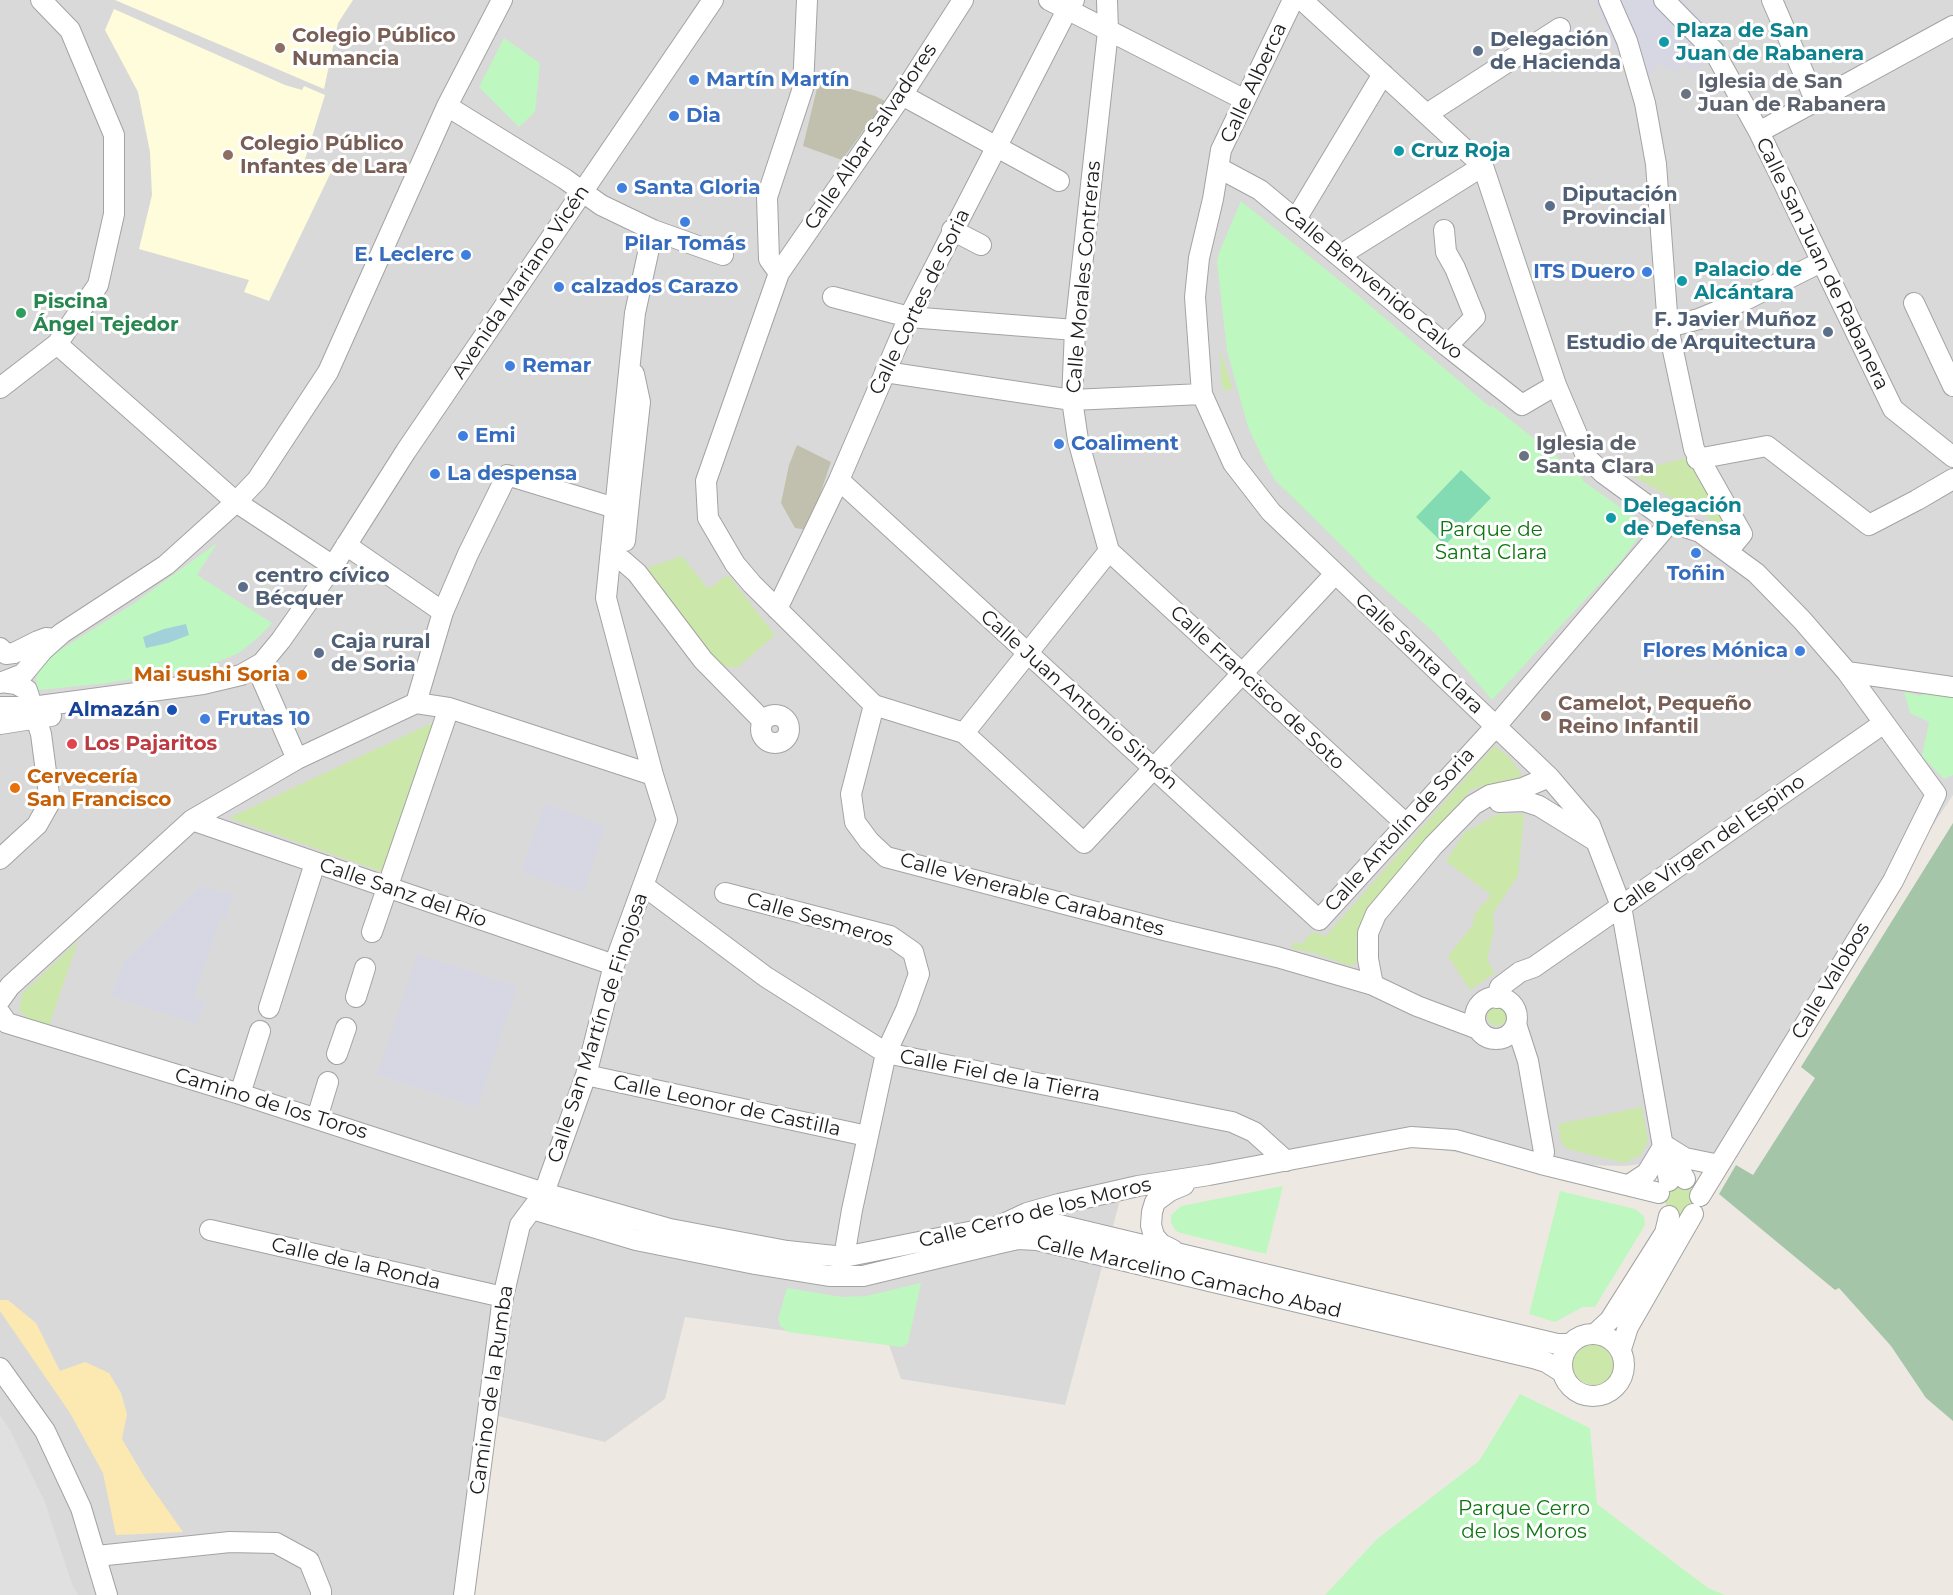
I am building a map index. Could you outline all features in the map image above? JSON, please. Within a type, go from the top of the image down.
[{"type":"street","points":[[0,388],[57,344],[98,285],[114,214],[114,135],[70,30],[41,0]]},
{"type":"street","points":[[1,682],[23,674],[54,639],[166,565],[237,502],[257,480],[328,372],[447,106],[502,0]]},
{"type":"street","name":"Avenida Mariano Vicén","points":[[83,706],[241,675],[262,663],[333,566],[406,451],[713,0]]},
{"type":"street","points":[[807,0],[803,88],[767,197],[769,259],[779,273],[706,482],[708,518],[735,564],[874,705],[964,733],[1084,843],[1335,574]]},
{"type":"street","name":"Calle Albar Salvadores","points":[[779,273],[902,95],[963,0]]},
{"type":"street","points":[[1048,0],[1071,5],[1108,31],[1245,100]]},
{"type":"street","name":"Calle Morales Contreras","points":[[1107,0],[1108,31],[1075,330],[1072,400],[1078,440],[1109,551]]},
{"type":"street","name":"Calle Alberca","points":[[1219,168],[1221,150],[1293,0]]},
{"type":"street","points":[[1302,0],[1483,166],[1556,384],[1587,458],[1603,473],[1670,522],[1700,532],[1756,573],[1847,672],[1884,723]]},
{"type":"street","points":[[1609,0],[1627,41],[1645,103],[1656,164],[1668,327],[1694,449],[1697,459],[1742,534],[1728,551]]},
{"type":"street","name":"Calle San Juan de Rabanera","points":[[1664,0],[1714,51],[1759,132],[1893,409],[1953,457]]},
{"type":"street","points":[[1772,0],[1816,102]]},
{"type":"street","name":"Calle Cortes de Soria","points":[[777,609],[839,480],[909,317],[952,230],[1071,5]]},
{"type":"street","points":[[1759,132],[1953,26]]},
{"type":"street","points":[[1427,114],[1560,28]]},
{"type":"street","points":[[1296,219],[1383,74]]},
{"type":"street","points":[[902,95],[1059,181]]},
{"type":"street","points":[[447,106],[583,191],[601,205],[653,230],[723,255]]},
{"type":"street","points":[[1340,256],[1483,166]]},
{"type":"street","name":"Calle Bienvenido Calvo","points":[[1219,168],[1260,190],[1447,346],[1522,405],[1556,384]]},
{"type":"street","name":"Calle Santa Clara","points":[[1219,168],[1198,258],[1195,297],[1202,394],[1233,463],[1270,512],[1549,777],[1590,825],[1621,906],[1664,1145],[1683,1191],[1660,1206],[1669,1216],[1665,1233],[1610,1320],[1596,1333]]},
{"type":"street","name":"Calle San Martín de Finojosa","points":[[544,1193],[586,1075],[614,965],[667,820],[606,598],[635,313],[653,230]]},
{"type":"street","points":[[952,230],[981,245]]},
{"type":"street","points":[[1444,230],[1446,252],[1455,267],[1475,318],[1447,346]]},
{"type":"street","points":[[1668,327],[1699,319],[1747,299],[1821,262]]},
{"type":"street","points":[[833,297],[909,317],[1075,330]]},
{"type":"street","points":[[1914,303],[1953,386]]},
{"type":"street","points":[[57,344],[237,502],[333,566]]},
{"type":"street","name":"Calle San Martín de Finojosa","points":[[630,354],[640,402],[618,595],[633,668],[631,691]]},
{"type":"street","points":[[885,372],[1072,400],[1202,394]]},
{"type":"street","points":[[1697,459],[1767,446],[1869,525],[1953,479]]},
{"type":"street","points":[[416,703],[443,612],[468,554],[507,476],[615,508],[630,492]]},
{"type":"street","name":"Calle Juan Antonio Simón","points":[[839,480],[1319,920]]},
{"type":"street","name":"Calle Antolín de Soria","points":[[1319,920],[1405,823],[1496,726],[1670,522]]},
{"type":"street","points":[[346,545],[443,612]]},
{"type":"street","points":[[964,733],[1109,551]]},
{"type":"street","name":"Calle Francisco de Soto","points":[[1109,551],[1405,823]]},
{"type":"street","points":[[622,560],[637,573],[703,660],[763,721]]},
{"type":"street","name":"Avenida Mariano Vicén","points":[[83,706],[207,692],[261,677],[278,663],[308,618],[333,566]]},
{"type":"street","points":[[3,651],[21,651],[46,638],[54,639]]},
{"type":"street","points":[[1847,672],[1953,687]]},
{"type":"street","points":[[261,677],[297,759]]},
{"type":"street","points":[[0,860],[37,825],[50,802],[41,734],[27,690],[23,686],[1,682]]},
{"type":"street","points":[[0,1000],[10,986],[192,820],[297,759],[416,703],[449,708],[653,775]]},
{"type":"street","name":"Calle Venerable Carabantes","points":[[874,705],[851,794],[855,822],[869,842],[886,857],[1168,931],[1277,957],[1373,985],[1478,1029]]},
{"type":"street","points":[[0,724],[34,713],[83,706]]},
{"type":"street","points":[[0,707],[34,713]]},
{"type":"street","points":[[372,932],[449,708]]},
{"type":"street","name":"Calle Valobos","points":[[1621,1349],[1683,1191],[1719,1165],[1893,881],[1936,794],[1884,723]]},
{"type":"street","name":"Calle Virgen del Espino","points":[[1508,1009],[1518,997],[1522,985],[1534,967],[1884,723]]},
{"type":"street","name":"Calle Antolín de Soria","points":[[1373,985],[1368,959],[1368,933],[1376,914],[1433,846],[1473,805],[1490,795],[1523,788],[1549,777]]},
{"type":"street","name":"Calle Antolín de Soria","points":[[1473,805],[1524,801],[1539,806],[1595,840]]},
{"type":"street","name":"Calle Sanz del Río","points":[[192,820],[387,889],[614,965]]},
{"type":"street","points":[[269,1008],[315,863]]},
{"type":"street","name":"Calle Fiel de la Tierra","points":[[644,886],[766,977],[886,1053],[1232,1122],[1254,1132],[1286,1161]]},
{"type":"street","name":"Calle Sesmeros","points":[[725,893],[890,936],[913,951],[919,974],[906,1010],[886,1053]]},
{"type":"street","points":[[356,998],[365,968]]},
{"type":"street","points":[[1508,1009],[1510,1034],[1501,1039],[1488,1038],[1478,1029],[1475,1019],[1477,1008],[1485,1000],[1508,1009],[1528,1061],[1544,1152],[1541,1164]]},
{"type":"street","points":[[1439,1014],[1477,1008]]},
{"type":"street","name":"Camino de los Toros","points":[[0,1013],[7,1023],[317,1118],[544,1193]]},
{"type":"street","points":[[337,1054],[346,1028]]},
{"type":"street","points":[[240,1094],[260,1031]]},
{"type":"street","points":[[1501,1039],[1528,1061]]},
{"type":"street","points":[[844,1257],[867,1136],[886,1053]]},
{"type":"street","name":"Calle Leonor de Castilla","points":[[586,1075],[867,1136]]},
{"type":"street","points":[[317,1118],[328,1082]]},
{"type":"street","name":"Calle Cerro de los Moros","points":[[544,1193],[670,1229],[787,1251],[844,1257],[999,1226],[1027,1213],[1138,1186],[1286,1161],[1373,1143],[1424,1136],[1456,1140],[1541,1164],[1629,1185],[1683,1191]]},
{"type":"street","points":[[1629,1185],[1647,1173],[1664,1145],[1684,1158],[1719,1165]]},
{"type":"street","name":"Calle Cerro de los Moros","points":[[1185,1257],[1161,1244],[1154,1236],[1150,1225],[1152,1212],[1155,1202],[1170,1191],[1209,1175]]},
{"type":"street","name":"Camino de la Rumba","points":[[464,1595],[503,1297],[520,1225],[544,1193]]},
{"type":"street","name":"Calle Marcelino Camacho Abad","points":[[532,1209],[636,1240],[829,1276],[863,1276],[1018,1239],[1037,1239],[1533,1358],[1546,1362],[1562,1372]]},
{"type":"street","name":"Calle Marcelino Camacho Abad","points":[[999,1226],[1032,1221],[1055,1224],[1185,1257],[1557,1344],[1570,1344]]},
{"type":"street","name":"Calle de la Ronda","points":[[210,1230],[503,1297]]},
{"type":"street","points":[[1596,1333],[1614,1340],[1621,1349],[1624,1370],[1621,1380],[1605,1394],[1584,1395],[1574,1390],[1562,1372],[1564,1352],[1577,1337],[1596,1333]]},
{"type":"street","points":[[0,1368],[45,1431],[81,1508],[107,1595]]},
{"type":"street","points":[[97,1556],[230,1542],[276,1543],[309,1561],[321,1595]]},
{"type":"shaded area","points":[[0,0],[1953,0],[1953,795],[1713,1154],[1626,1166],[1522,1164],[1415,1145],[1171,1188],[1120,1200],[1065,1405],[901,1379],[889,1345],[685,1317],[665,1399],[605,1442],[498,1416],[472,1595],[0,1595]]},
{"type":"shaded area","name":"Colegio Público Numancia","points":[[115,0],[353,0],[338,23],[324,89]]},
{"type":"shaded area","name":"Plaza de San Juan de Rabanera","points":[[1594,0],[1682,0],[1721,37],[1697,72],[1683,63],[1676,73],[1659,63],[1647,78],[1641,91],[1614,46]]},
{"type":"shaded area","name":"Colegio Público Infantes de Lara","points":[[114,9],[285,85],[302,90],[304,86],[325,95],[302,169],[309,172],[315,159],[333,168],[269,301],[244,292],[249,280],[139,249],[152,195],[150,152],[138,92],[105,30]]},
{"type":"shaded area","points":[[819,80],[885,101],[842,160],[803,146]]},
{"type":"shaded area","points":[[797,445],[831,462],[808,530],[795,528],[781,503],[789,465]]},
{"type":"shaded area","points":[[545,803],[605,826],[584,891],[573,890],[521,872]]},
{"type":"shaded area","points":[[200,886],[233,895],[226,918],[220,917],[194,997],[205,1001],[197,1024],[111,996],[123,963]]},
{"type":"shaded area","points":[[417,954],[517,986],[477,1107],[377,1075]]},
{"type":"shaded area","points":[[0,1415],[10,1430],[45,1502],[72,1584],[78,1595],[0,1595]]},
{"type":"green space","points":[[504,38],[540,63],[535,112],[519,127],[479,87]]},
{"type":"green space","name":"Parque de Santa Clara","points":[[1241,201],[1490,407],[1493,406],[1581,476],[1583,481],[1647,526],[1620,562],[1492,700],[1437,635],[1369,575],[1275,480],[1263,459],[1248,427],[1227,351],[1217,261]]},
{"type":"green space","points":[[1220,350],[1233,389],[1224,391],[1221,381]]},
{"type":"green space","points":[[1690,457],[1727,524],[1726,526],[1631,475],[1630,472]]},
{"type":"green space","points":[[1461,470],[1491,498],[1445,545],[1416,517]]},
{"type":"green space","points":[[217,543],[197,575],[272,623],[261,635],[239,653],[203,668],[100,684],[38,690],[36,680],[38,671],[49,657],[133,604]]},
{"type":"green space","points":[[682,556],[708,589],[728,575],[775,635],[737,668],[718,665],[644,569]]},
{"type":"green space","points":[[1940,685],[1953,687],[1953,775],[1944,779],[1922,756],[1929,722],[1910,713],[1904,692],[1920,696]]},
{"type":"green space","points":[[434,722],[386,873],[229,818]]},
{"type":"green space","points":[[1494,746],[1509,757],[1523,776],[1472,789],[1441,822],[1365,913],[1356,941],[1358,962],[1350,966],[1314,953],[1291,948],[1295,942],[1302,944],[1312,932],[1326,936]]},
{"type":"green space","points":[[1497,814],[1524,814],[1518,876],[1493,913],[1494,930],[1487,960],[1495,973],[1470,990],[1448,956],[1473,925],[1474,915],[1491,895],[1446,861],[1464,833]]},
{"type":"green space","points":[[1953,823],[1953,1421],[1926,1398],[1891,1346],[1839,1288],[1835,1290],[1719,1194],[1736,1165],[1753,1175],[1815,1078],[1801,1067]]},
{"type":"green space","points":[[78,941],[49,1026],[31,1022],[19,1010],[22,994]]},
{"type":"green space","points":[[1497,1006],[1504,1009],[1507,1016],[1504,1023],[1497,1026],[1490,1023],[1487,1016],[1490,1009]]},
{"type":"green space","points":[[1642,1107],[1648,1141],[1641,1155],[1624,1163],[1567,1149],[1561,1142],[1558,1124]]},
{"type":"green space","points":[[1680,1184],[1691,1188],[1695,1199],[1691,1210],[1680,1214],[1669,1210],[1665,1199],[1669,1188]]},
{"type":"green space","points":[[1283,1186],[1266,1254],[1181,1233],[1176,1231],[1171,1223],[1171,1215],[1181,1206]]},
{"type":"green space","points":[[1560,1191],[1635,1209],[1644,1216],[1645,1225],[1595,1307],[1583,1307],[1555,1322],[1529,1314]]},
{"type":"green space","points":[[921,1283],[908,1343],[902,1347],[788,1332],[780,1326],[778,1319],[787,1288],[842,1297],[866,1296]]},
{"type":"green space","points":[[1594,1341],[1603,1342],[1610,1347],[1615,1354],[1615,1372],[1610,1379],[1603,1384],[1594,1385],[1585,1384],[1578,1379],[1573,1372],[1572,1363],[1573,1354],[1578,1347],[1585,1342]]},
{"type":"green space","name":"Parque Cerro de los Moros","points":[[1520,1394],[1590,1428],[1597,1504],[1708,1588],[1725,1595],[1325,1595],[1377,1539],[1479,1461]]},
{"type":"sand","points":[[0,1300],[8,1300],[36,1323],[60,1371],[85,1362],[109,1373],[121,1393],[127,1414],[122,1439],[145,1478],[183,1532],[116,1535],[103,1473],[70,1413],[0,1311]]},
{"type":"water","points":[[186,624],[189,635],[146,648],[143,637]]},
{"type":"place","name":"Plaza de San Juan de Rabanera","points":[[1664,42]]},
{"type":"place","name":"Colegio Público Numancia","points":[[280,48]]},
{"type":"place","name":"Delegación de Hacienda","points":[[1478,51]]},
{"type":"place","name":"Martín Martín","points":[[694,80]]},
{"type":"place","name":"Iglesia de San Juan de Rabanera","points":[[1686,94]]},
{"type":"place","name":"Dia","points":[[674,116]]},
{"type":"place","name":"Cruz Roja","points":[[1399,151]]},
{"type":"place","name":"Colegio Público Infantes de Lara","points":[[228,155]]},
{"type":"place","name":"Santa Gloria","points":[[622,188]]},
{"type":"place","name":"Diputación Provincial","points":[[1550,206]]},
{"type":"place","name":"Pilar Tomás","points":[[685,222]]},
{"type":"place","name":"E. Leclerc","points":[[466,255]]},
{"type":"place","name":"ITS Duero","points":[[1647,272]]},
{"type":"place","name":"Palacio de Alcántara","points":[[1682,281]]},
{"type":"place","name":"calzados Carazo","points":[[559,287]]},
{"type":"place","name":"Piscina Ángel Tejedor","points":[[21,313]]},
{"type":"place","name":"F. Javier Muñoz Estudio de Arquitectura","points":[[1828,332]]},
{"type":"place","name":"Remar","points":[[510,366]]},
{"type":"place","name":"Emi","points":[[463,436]]},
{"type":"place","name":"Coaliment","points":[[1059,444]]},
{"type":"place","name":"Iglesia de Santa Clara","points":[[1524,456]]},
{"type":"place","name":"La despensa","points":[[435,474]]},
{"type":"place","name":"Delegación de Defensa","points":[[1611,518]]},
{"type":"place","name":"Toñin","points":[[1696,553]]},
{"type":"place","name":"centro cívico Bécquer","points":[[243,587]]},
{"type":"place","name":"Flores Mónica","points":[[1800,651]]},
{"type":"place","name":"Caja rural de Soria","points":[[319,653]]},
{"type":"place","name":"Mai sushi Soria","points":[[302,675]]},
{"type":"place","name":"Almazán","points":[[172,710]]},
{"type":"place","name":"Camelot, Pequeño Reino Infantil","points":[[1546,716]]},
{"type":"place","name":"Frutas 10","points":[[205,719]]},
{"type":"place","name":"Los Pajaritos","points":[[72,744]]},
{"type":"place","name":"Cervecería San Francisco","points":[[15,788]]}]
